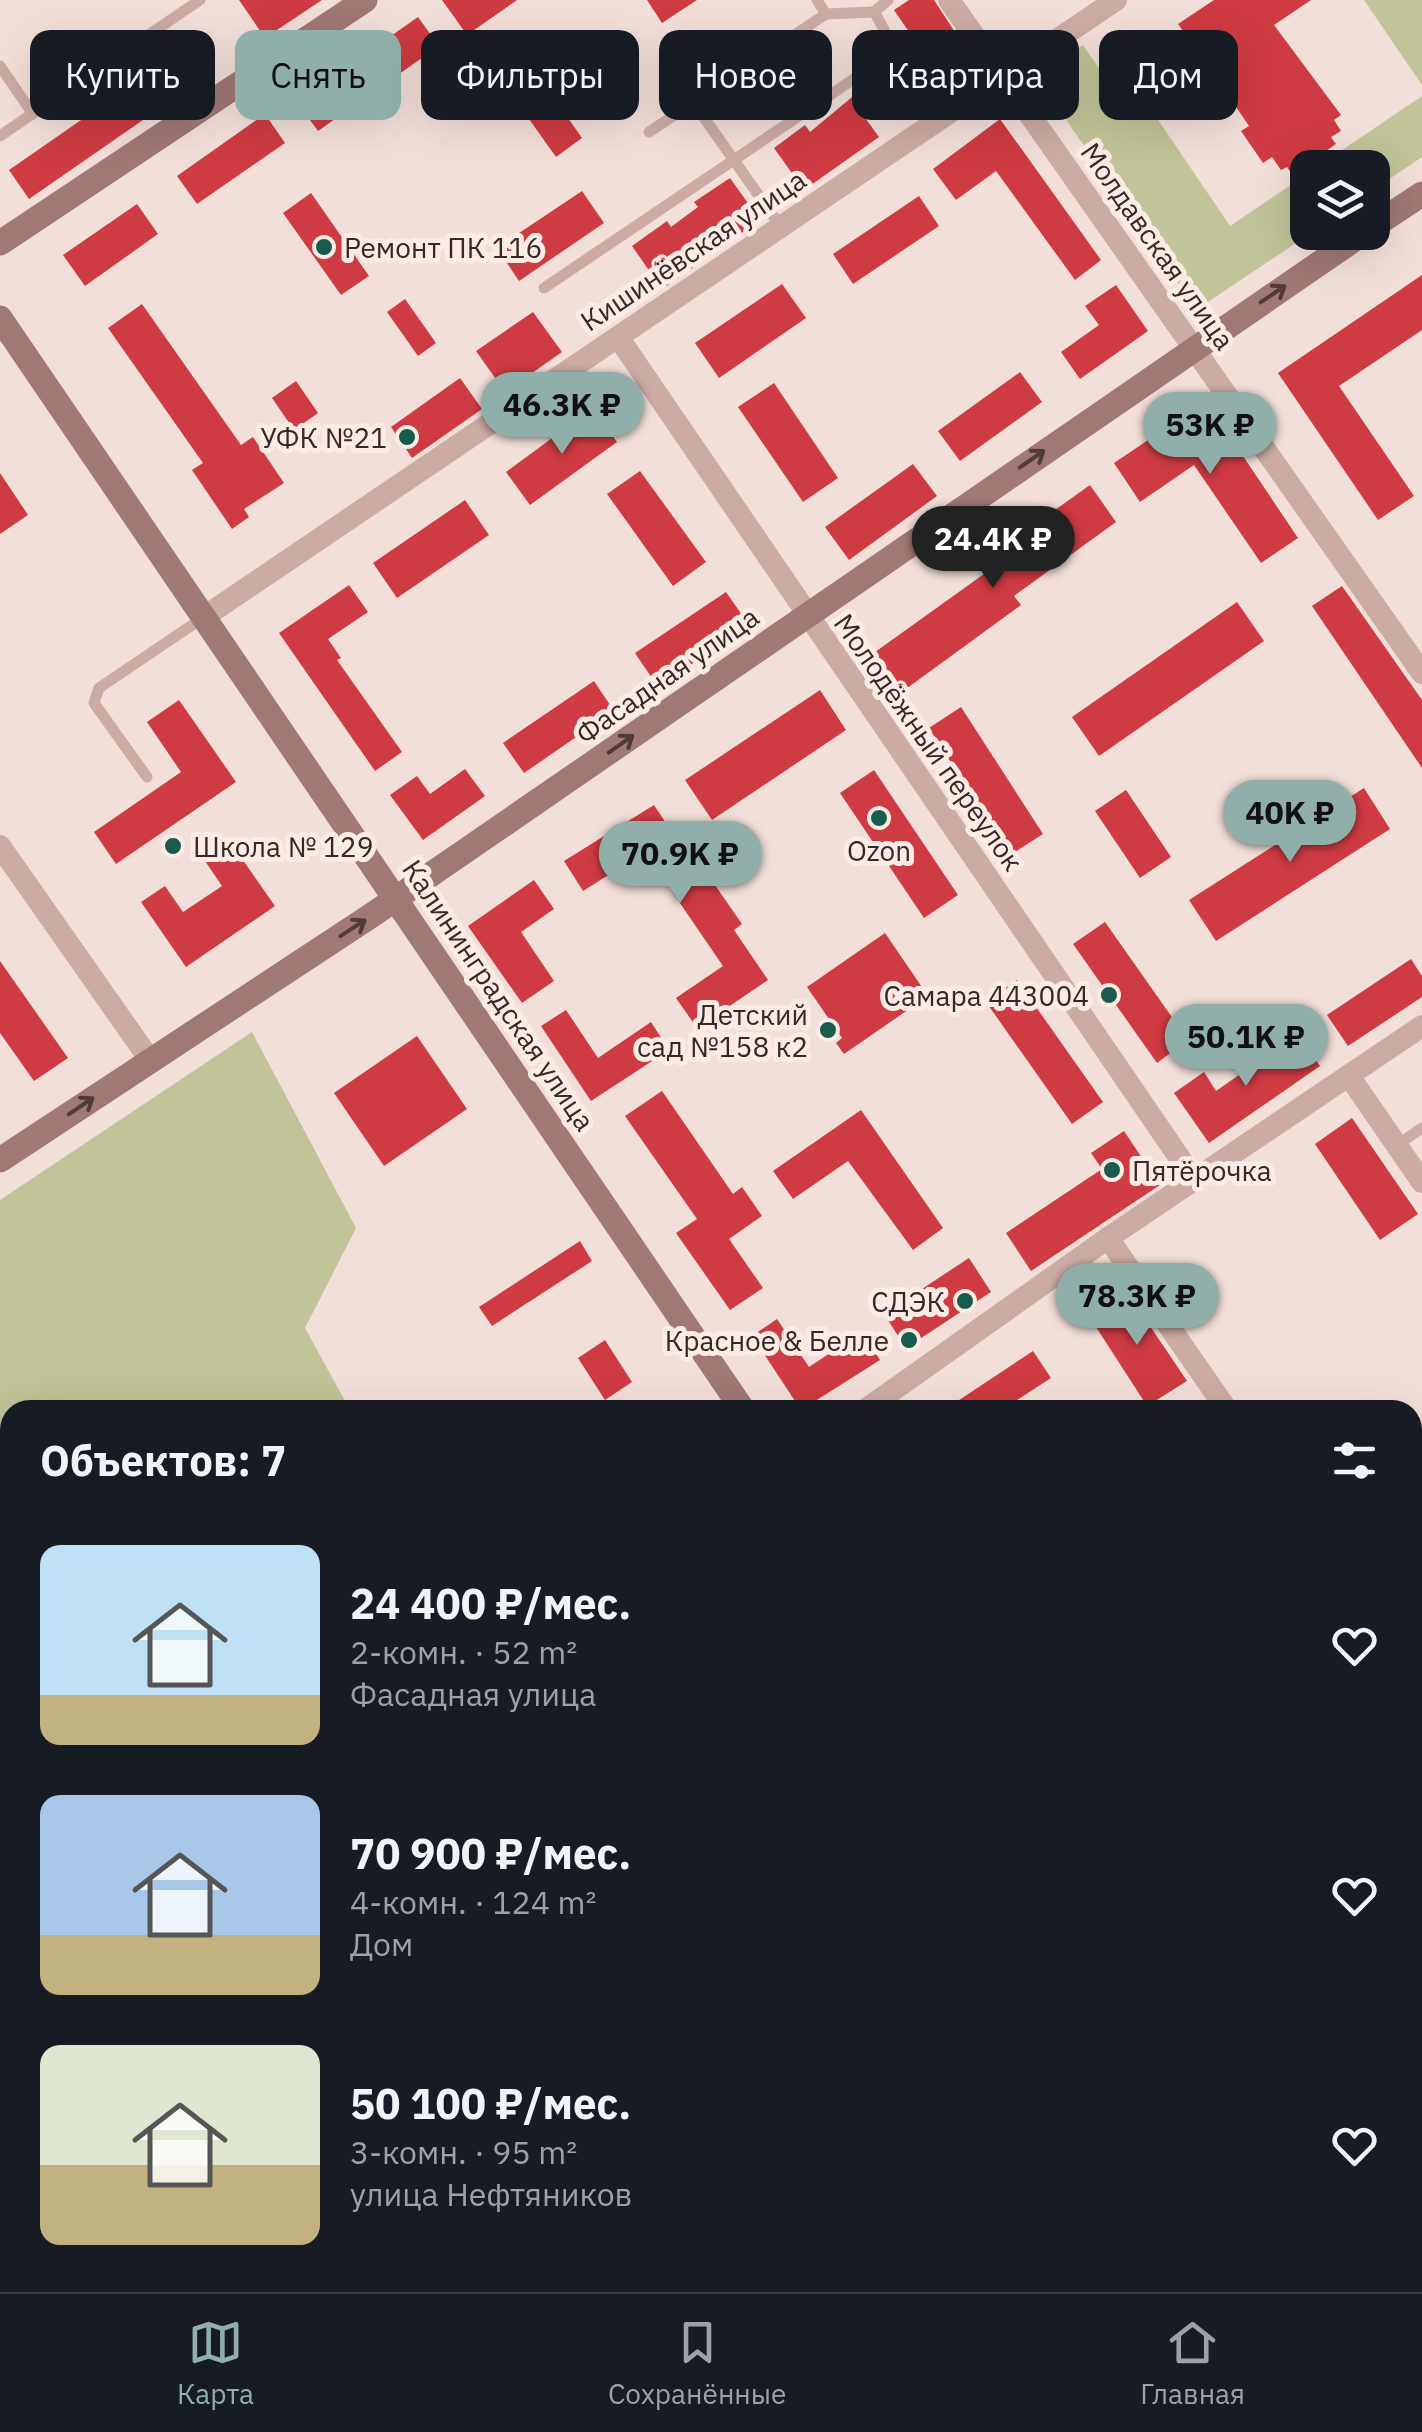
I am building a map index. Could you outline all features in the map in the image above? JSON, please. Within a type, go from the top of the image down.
[{"type":"street","points":[[0,243],[365,0]]},
{"type":"street","name":"Молдавская улица","points":[[949,0],[971,30]]},
{"type":"street","name":"Кишинёвская улица","points":[[1069,30],[1109,2]]},
{"type":"street","name":"Кишинёвская улица","points":[[204,617],[939,120]]},
{"type":"street","name":"Молдавская улица","points":[[1034,120],[1422,673]]},
{"type":"street","points":[[1390,215],[1422,194]]},
{"type":"street","name":"Фасадная улица","points":[[0,1160],[398,897],[1338,250]]},
{"type":"street","name":"Калининградская улица","points":[[0,318],[398,897],[735,1400]]},
{"type":"street","name":"Молодёжный переулок","points":[[618,337],[805,616],[1194,1180]]},
{"type":"street","points":[[0,846],[150,1060]]},
{"type":"street","points":[[879,1400],[1108,1238],[1422,1026]]},
{"type":"street","points":[[1349,1076],[1422,1182]]},
{"type":"street","points":[[1108,1238],[1219,1400]]},
{"type":"lane","points":[[156,30],[200,0]]},
{"type":"lane","points":[[817,0],[826,14]]},
{"type":"lane","points":[[802,30],[826,14],[874,12],[888,0]]},
{"type":"lane","points":[[544,288],[879,62],[889,48],[888,34],[874,12]]},
{"type":"lane","points":[[0,66],[30,111]]},
{"type":"lane","points":[[0,136],[30,115]]},
{"type":"lane","points":[[649,132],[667,120]]},
{"type":"lane","points":[[706,120],[781,227]]},
{"type":"lane","points":[[147,777],[94,702],[99,688],[204,617]]},
{"type":"lane","points":[[1396,1145],[1422,1128]]},
{"type":"green space","points":[[1364,0],[1422,0],[1422,85]]},
{"type":"green space","points":[[1083,45],[1099,68],[1099,120],[1158,120],[1230,226],[1290,185],[1290,247],[1196,310],[1066,120],[1079,120],[1079,48]]},
{"type":"green space","points":[[1422,96],[1422,157],[1390,179],[1390,150],[1342,150]]},
{"type":"green space","points":[[252,1032],[356,1228],[305,1328],[345,1400],[0,1400],[0,1200]]},
{"type":"building","points":[[239,0],[322,0],[277,30],[260,30]]},
{"type":"building","points":[[442,0],[517,0],[474,30],[463,30]]},
{"type":"building","points":[[647,0],[697,0],[662,23]]},
{"type":"building","points":[[909,0],[934,0],[954,30],[908,30],[894,10]]},
{"type":"building","points":[[1214,0],[1311,0],[1274,25],[1341,115],[1334,120],[1341,131],[1331,137],[1336,144],[1327,150],[1290,150],[1290,171],[1287,167],[1281,170],[1272,157],[1263,163],[1241,131],[1249,126],[1238,110],[1238,30],[1182,30],[1178,24]]},
{"type":"building","points":[[418,17],[427,30],[421,30],[421,59],[401,73],[401,30]]},
{"type":"building","points":[[852,97],[852,120],[867,120],[879,137],[804,190],[774,148],[805,125],[810,132],[824,120],[832,120],[832,114]]},
{"type":"building","points":[[81,120],[143,120],[29,199],[9,170]]},
{"type":"building","points":[[256,120],[269,120],[285,143],[197,204],[177,176]]},
{"type":"building","points":[[310,120],[334,120],[318,131]]},
{"type":"building","points":[[530,120],[569,120],[582,138],[556,157]]},
{"type":"building","points":[[1001,120],[1101,260],[1075,280],[996,171],[956,200],[933,169]]},
{"type":"building","points":[[730,178],[760,220],[662,289],[632,246],[667,221],[671,227],[698,207],[694,202]]},
{"type":"building","points":[[582,191],[604,223],[519,281],[497,248]]},
{"type":"building","points":[[311,193],[369,276],[341,295],[283,213]]},
{"type":"building","points":[[919,196],[939,226],[853,284],[833,254]]},
{"type":"building","points":[[137,204],[158,234],[85,286],[63,255]]},
{"type":"building","points":[[1422,275],[1422,330],[1339,386],[1414,496],[1378,520],[1278,373]]},
{"type":"building","points":[[782,284],[806,318],[719,378],[695,343]]},
{"type":"building","points":[[1116,285],[1148,331],[1080,379],[1061,352],[1099,325],[1085,306]]},
{"type":"building","points":[[405,299],[436,343],[418,356],[387,312]]},
{"type":"building","points":[[142,304],[241,445],[253,437],[284,483],[244,509],[249,517],[232,529],[192,470],[203,463],[108,328]]},
{"type":"building","points":[[533,312],[562,352],[505,392],[476,351]]},
{"type":"building","points":[[1020,372],[1042,402],[960,461],[938,431]]},
{"type":"building","points":[[460,378],[482,409],[412,458],[391,427]]},
{"type":"building","points":[[296,381],[318,413],[294,430],[272,398]]},
{"type":"building","points":[[774,383],[838,478],[803,502],[738,407]]},
{"type":"building","points":[[1206,401],[1298,538],[1261,563],[1194,465],[1140,502],[1114,463]]},
{"type":"building","points":[[593,408],[617,442],[530,505],[506,472]]},
{"type":"building","points":[[913,464],[937,496],[849,560],[825,527]]},
{"type":"building","points":[[640,471],[706,562],[673,586],[607,494]]},
{"type":"building","points":[[0,473],[28,515],[0,534]]},
{"type":"building","points":[[1090,485],[1116,522],[1014,596],[1021,605],[899,694],[871,655],[1009,556],[1003,547]]},
{"type":"building","points":[[465,500],[489,535],[397,598],[373,563]]},
{"type":"building","points":[[349,585],[368,612],[328,639],[341,658],[337,660],[402,752],[375,771],[279,633]]},
{"type":"building","points":[[1342,586],[1422,700],[1422,768],[1312,606]]},
{"type":"building","points":[[726,592],[749,625],[658,687],[635,653]]},
{"type":"building","points":[[1237,602],[1264,641],[1099,756],[1072,717]]},
{"type":"building","points":[[594,681],[614,711],[524,773],[503,743]]},
{"type":"building","points":[[820,690],[846,730],[712,820],[685,780]]},
{"type":"building","points":[[179,700],[236,782],[116,864],[94,832],[181,772],[147,722]]},
{"type":"building","points":[[961,707],[1043,834],[1010,855],[929,728]]},
{"type":"building","points":[[465,769],[485,796],[423,840],[390,795],[417,776],[430,794]]},
{"type":"building","points":[[874,770],[958,895],[924,918],[840,793]]},
{"type":"building","points":[[1364,788],[1390,829],[1216,941],[1189,900]]},
{"type":"building","points":[[1126,790],[1171,857],[1140,878],[1095,811]]},
{"type":"building","points":[[654,805],[685,852],[690,849],[742,924],[734,930],[768,980],[697,1028],[676,998],[723,966],[645,852],[583,891],[564,861]]},
{"type":"building","points":[[231,843],[275,906],[186,967],[141,902],[165,886],[183,912],[222,886],[205,861]]},
{"type":"building","points":[[534,880],[554,909],[521,932],[554,981],[522,1003],[468,926]]},
{"type":"building","points":[[1105,922],[1188,1040],[1157,1063],[1073,944]]},
{"type":"building","points":[[885,933],[928,996],[844,1054],[836,1043],[842,1038],[807,987]]},
{"type":"building","points":[[1411,959],[1422,976],[1422,997],[1348,1046],[1327,1015]]},
{"type":"building","points":[[0,961],[68,1058],[34,1081],[0,1033]]},
{"type":"building","points":[[1017,980],[1103,1102],[1072,1124],[986,1002]]},
{"type":"building","points":[[566,1010],[598,1058],[651,1022],[669,1050],[591,1101],[541,1026]]},
{"type":"building","points":[[1298,1034],[1320,1066],[1209,1143],[1174,1093],[1204,1072],[1216,1091]]},
{"type":"building","points":[[417,1036],[467,1109],[384,1166],[334,1093]]},
{"type":"building","points":[[662,1091],[733,1194],[742,1187],[762,1216],[729,1239],[763,1288],[730,1310],[676,1233],[697,1219],[625,1116]]},
{"type":"building","points":[[861,1110],[943,1228],[913,1250],[848,1161],[793,1199],[773,1171]]},
{"type":"building","points":[[1352,1118],[1418,1214],[1380,1240],[1315,1144]]},
{"type":"building","points":[[1124,1131],[1160,1185],[1031,1271],[1006,1233],[1102,1169],[1091,1153]]},
{"type":"building","points":[[580,1241],[592,1261],[492,1326],[479,1307]]},
{"type":"building","points":[[969,1258],[991,1292],[906,1348],[884,1314]]},
{"type":"building","points":[[1125,1289],[1187,1381],[1157,1400],[1143,1400],[1087,1313]]},
{"type":"building","points":[[777,1319],[809,1367],[862,1332],[880,1360],[817,1400],[794,1400],[752,1336]]},
{"type":"building","points":[[605,1340],[632,1382],[605,1400],[578,1358]]},
{"type":"building","points":[[1033,1351],[1051,1378],[1017,1400],[959,1400]]},
{"type":"place","name":"Ремонт ПК 116","points":[[324,247]]},
{"type":"place","name":"УФК №21","points":[[407,437]]},
{"type":"place","name":"Ozon","points":[[879,818]]},
{"type":"place","name":"Школа № 129","points":[[173,846]]},
{"type":"place","name":"Самара 443004","points":[[1109,995]]},
{"type":"place","name":"Детский сад №158 к2","points":[[828,1030]]},
{"type":"place","name":"Пятёрочка","points":[[1112,1170]]},
{"type":"place","name":"СДЭК","points":[[965,1301]]},
{"type":"place","name":"Красное & Белле","points":[[909,1340]]}]
